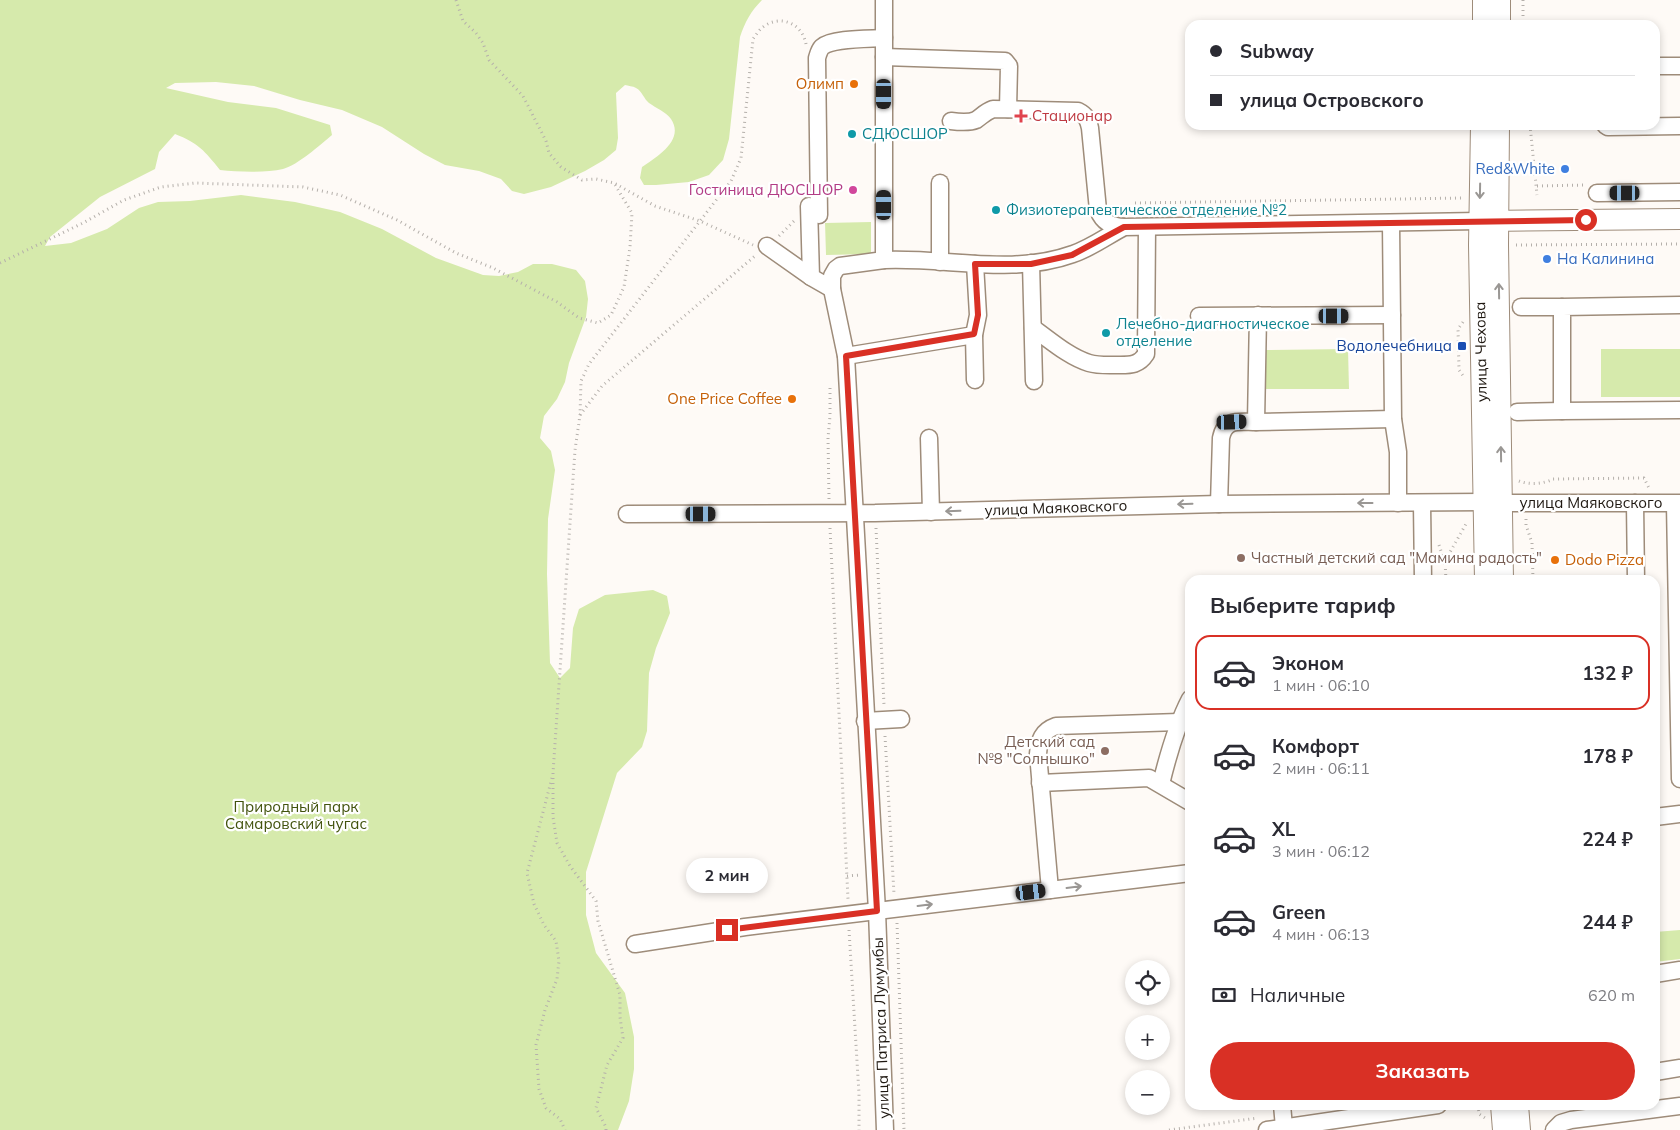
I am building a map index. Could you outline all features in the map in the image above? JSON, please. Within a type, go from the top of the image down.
[{"type":"main road","points":[[1483,0],[1483,20]]},
{"type":"main road","points":[[1500,0],[1500,20]]},
{"type":"main road","name":"улица Чехова","points":[[1481,130],[1489,221],[1493,503],[1486,575]]},
{"type":"main road","name":"улица Чехова","points":[[1489,221],[1498,130]]},
{"type":"main road","points":[[1489,221],[1680,219]]},
{"type":"main road","name":"улица Чехова","points":[[1493,503],[1503,575]]},
{"type":"main road","points":[[1501,1110],[1503,1130]]},
{"type":"main road","points":[[1518,1110],[1520,1130]]},
{"type":"street","points":[[884,0],[884,260]]},
{"type":"street","points":[[811,277],[817,58],[819,52],[826,45],[848,40],[884,38]]},
{"type":"street","points":[[884,57],[1005,61],[1009,66],[1008,109]]},
{"type":"street","points":[[1660,66],[1680,66]]},
{"type":"street","points":[[951,122],[977,120],[985,112],[993,109],[1078,111],[1083,114],[1088,120],[1090,128],[1098,210],[1101,217],[1107,223],[1114,226],[1489,221]]},
{"type":"street","points":[[1660,126],[1680,126]]},
{"type":"street","points":[[940,183],[940,262]]},
{"type":"street","points":[[1606,220],[1602,193],[1680,192]]},
{"type":"street","points":[[1391,223],[1393,419],[1398,452],[1398,503]]},
{"type":"street","points":[[765,248],[832,289],[832,276],[840,266],[884,260],[975,264],[1031,264],[1072,255],[1124,227]]},
{"type":"street","points":[[1033,328],[1072,354],[1090,363],[1100,365],[1132,365],[1140,361],[1146,354],[1147,227]]},
{"type":"street","points":[[975,264],[978,315],[974,334],[975,380]]},
{"type":"street","points":[[1031,264],[1034,381]]},
{"type":"street","name":"улица Патриса Лумумбы","points":[[832,289],[846,356],[877,911],[885,1130]]},
{"type":"street","points":[[1521,307],[1680,305]]},
{"type":"street","points":[[1562,306],[1562,411]]},
{"type":"street","points":[[1199,316],[1392,315]]},
{"type":"street","points":[[1256,422],[1258,316]]},
{"type":"street","points":[[846,356],[974,334]]},
{"type":"street","points":[[1518,412],[1680,410]]},
{"type":"street","points":[[1219,504],[1220,438],[1226,425],[1232,422],[1393,419]]},
{"type":"street","points":[[929,438],[932,512]]},
{"type":"street","points":[[1422,503],[1423,575]]},
{"type":"street","points":[[1635,503],[1636,575]]},
{"type":"street","name":"улица Маяковского","points":[[627,514],[854,514],[1219,504],[1677,504]]},
{"type":"street","points":[[1677,504],[1680,779]]},
{"type":"street","points":[[1161,784],[1171,743],[1185,709]]},
{"type":"street","points":[[865,721],[901,719]]},
{"type":"street","points":[[1050,890],[1038,754],[1038,744],[1043,733],[1049,728],[1056,726],[1179,722]]},
{"type":"street","points":[[1040,783],[1142,778],[1154,780],[1185,799]]},
{"type":"street","points":[[1660,816],[1680,814]]},
{"type":"street","points":[[635,944],[745,927],[1185,874]]},
{"type":"street","points":[[1660,973],[1680,970]]},
{"type":"street","points":[[1660,1071],[1680,1068]]},
{"type":"street","points":[[1660,1109],[1680,1106]]},
{"type":"street","points":[[1282,1110],[1284,1127]]},
{"type":"street","points":[[1268,1130],[1403,1110]]},
{"type":"street","points":[[1554,1130],[1561,1123],[1571,1120],[1649,1110]]},
{"type":"path","points":[[456,0],[463,21],[476,33],[483,43],[489,60],[523,96],[546,141],[549,153],[561,168],[582,180],[596,179],[614,183],[655,206],[700,221],[765,248]]},
{"type":"path","points":[[1523,0],[1523,20]]},
{"type":"path","points":[[606,1130],[606,1126],[596,1108],[607,1065],[623,1038],[620,1017],[620,995],[598,921],[596,901],[575,874],[556,843],[553,817],[553,773],[581,381],[588,364],[731,181],[741,158],[753,39],[764,26],[772,22],[781,21]]},
{"type":"path","points":[[1530,130],[1537,195]]},
{"type":"path","points":[[0,263],[84,223],[124,200],[161,187],[195,183],[303,187],[340,195],[396,220],[456,253],[493,268],[557,302],[579,318],[598,323],[611,314],[624,287],[630,247],[632,213],[614,183]]},
{"type":"path","points":[[1134,203],[1464,199]]},
{"type":"path","points":[[580,415],[602,386],[765,248],[814,210]]},
{"type":"path","points":[[1513,245],[1680,244]]},
{"type":"path","points":[[830,384],[828,438],[830,514],[859,1094],[859,1130]]},
{"type":"path","points":[[1547,482],[1553,479],[1644,478],[1651,492]]},
{"type":"path","points":[[1526,503],[1526,525],[1532,543],[1533,575]]},
{"type":"path","points":[[1444,561],[1469,519]]},
{"type":"path","points":[[1439,542],[1445,575]]},
{"type":"path","points":[[553,773],[534,839],[527,873],[534,904],[544,924],[556,941],[559,961],[557,979],[545,1010],[536,1045],[538,1089],[546,1108],[560,1119],[565,1130]]},
{"type":"green space","name":"Природный парк Самаровский чугас","points":[[0,0],[762,0],[749,17],[740,37],[729,139],[723,160],[709,175],[689,182],[644,185],[640,178],[642,167],[661,153],[672,141],[674,127],[671,119],[664,112],[649,103],[638,89],[625,85],[616,93],[618,138],[616,150],[604,160],[585,171],[551,187],[524,194],[512,191],[501,179],[479,171],[445,165],[382,127],[342,110],[254,86],[216,82],[175,83],[166,88],[228,102],[276,108],[330,125],[332,135],[309,154],[289,167],[252,172],[220,170],[200,148],[175,134],[159,152],[155,169],[100,197],[50,237],[45,246],[71,243],[107,229],[139,208],[158,202],[190,201],[241,195],[295,202],[340,212],[382,229],[436,258],[483,275],[499,276],[518,272],[533,264],[552,264],[576,270],[585,281],[588,299],[586,317],[569,363],[565,382],[557,399],[544,416],[540,438],[551,451],[555,470],[548,519],[547,574],[550,663],[560,678],[570,668],[573,628],[579,609],[605,595],[653,590],[667,596],[670,613],[656,648],[649,673],[647,731],[642,747],[617,773],[586,872],[586,915],[596,953],[625,993],[634,1037],[634,1069],[629,1101],[618,1130],[0,1130]]},
{"type":"green space","points":[[871,222],[871,254],[826,255],[825,223]]},
{"type":"green space","points":[[1348,349],[1349,389],[1263,389],[1263,350]]},
{"type":"green space","points":[[1601,349],[1680,349],[1680,397],[1601,397]]},
{"type":"green space","points":[[1680,930],[1680,959],[1660,961],[1660,932]]},
{"type":"place","name":"Олимп","points":[[854,84]]},
{"type":"place","name":"Стационар","points":[[1021,116]]},
{"type":"place","name":"СДЮСШОР","points":[[852,134]]},
{"type":"place","name":"Red&White","points":[[1565,169]]},
{"type":"place","name":"Гостиница ДЮСШОР","points":[[853,190]]},
{"type":"place","name":"Физиотерапевтическое отделение №2","points":[[996,210]]},
{"type":"place","name":"На Калинина","points":[[1547,259]]},
{"type":"place","name":"Лечебно-диагностическое отделение","points":[[1106,333]]},
{"type":"place","name":"Водолечебница","points":[[1462,346]]},
{"type":"place","name":"One Price Coffee","points":[[792,399]]},
{"type":"place","name":"Частный детский сад \"Мамина радость\"","points":[[1241,558]]},
{"type":"place","name":"Dodo Pizza","points":[[1555,560]]},
{"type":"place","name":"Детский сад №8 \"Солнышко\"","points":[[1105,751]]},
{"type":"route","points":[[727,930],[877,911],[846,356],[974,334],[978,315],[975,264],[1031,264],[1062,258],[1082,251],[1124,227],[1586,220]]}]
